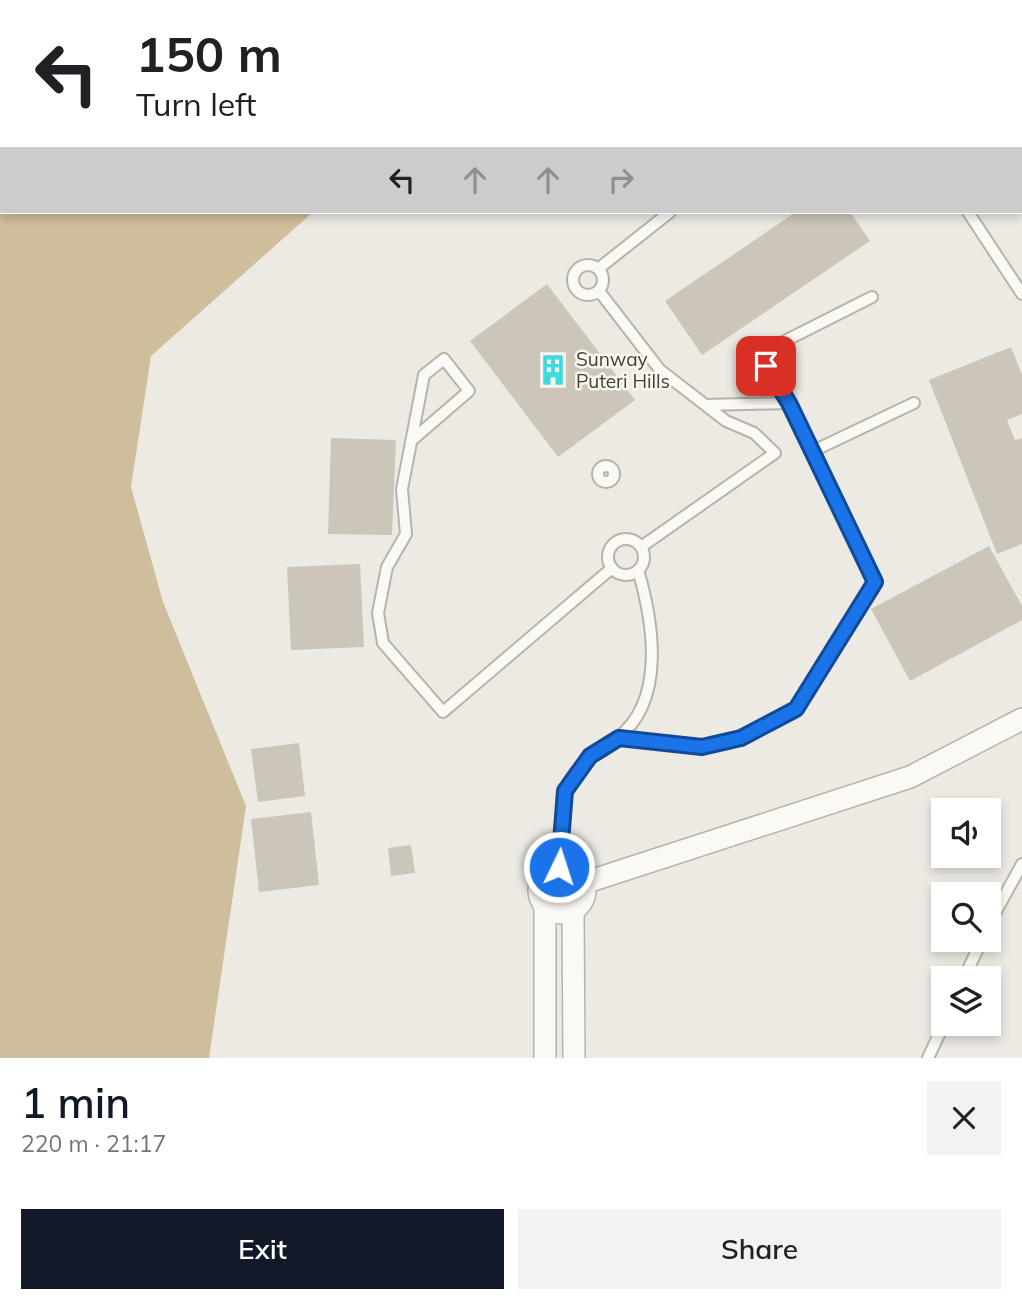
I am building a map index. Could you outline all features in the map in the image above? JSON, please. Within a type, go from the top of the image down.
[{"type":"street","points":[[584,883],[910,777],[1022,719]]},
{"type":"street","points":[[545,907],[559,913],[573,911],[584,899],[584,883],[575,870],[559,867],[552,869],[541,880],[539,894],[545,907],[545,1058]]},
{"type":"street","points":[[573,911],[574,1058]]},
{"type":"lane","points":[[598,270],[668,214]]},
{"type":"lane","points":[[969,214],[1022,293]]},
{"type":"lane","points":[[584,265],[598,270],[603,282],[599,291],[590,295],[580,294],[572,281],[575,271],[584,265]]},
{"type":"lane","points":[[599,291],[660,370],[726,421],[754,433],[775,453],[641,547]]},
{"type":"lane","points":[[767,351],[872,297]]},
{"type":"lane","points":[[753,346],[761,346],[767,351],[769,358],[766,366],[755,369],[744,358],[747,351],[753,346]]},
{"type":"lane","points":[[411,441],[470,391],[444,359],[424,375],[411,441],[402,489],[406,534],[387,567],[377,613],[383,643],[443,712],[612,568]]},
{"type":"lane","points":[[619,738],[702,747],[741,738],[796,709],[875,582],[789,403],[766,366]]},
{"type":"lane","points":[[706,405],[789,403]]},
{"type":"lane","points":[[811,452],[914,403]]},
{"type":"lane","points":[[612,568],[609,552],[615,543],[625,539],[641,547]]},
{"type":"lane","points":[[559,867],[565,791],[590,756],[619,738],[643,706],[654,648],[638,570],[643,559],[641,547]]},
{"type":"lane","points":[[612,568],[627,574],[638,570]]},
{"type":"lane","points":[[1001,902],[1022,864]]},
{"type":"lane","points":[[928,1058],[938,1036]]},
{"type":"shaded area","points":[[0,214],[311,214],[151,356],[131,487],[163,602],[246,806],[209,1058],[0,1058]]},
{"type":"building","points":[[793,214],[851,214],[870,241],[702,355],[665,301]]},
{"type":"building","name":"Sunway Puteri Hills","points":[[547,284],[635,400],[558,457],[470,341]]},
{"type":"building","points":[[1011,347],[1022,375],[1022,414],[1007,420],[1015,440],[1022,438],[1022,544],[997,554],[929,380]]},
{"type":"building","points":[[331,438],[396,440],[392,535],[328,534]]},
{"type":"building","points":[[989,546],[1022,606],[1022,620],[910,681],[871,609]]},
{"type":"building","points":[[360,564],[364,647],[291,650],[287,567]]},
{"type":"building","points":[[299,743],[305,796],[258,802],[251,749]]},
{"type":"building","points":[[311,812],[319,885],[259,892],[251,819]]},
{"type":"building","points":[[411,845],[415,873],[391,876],[388,848]]},
{"type":"place","name":"Sunway Puteri Hills","points":[[553,370]]},
{"type":"route","points":[[559,867],[565,791],[590,756],[619,738],[702,747],[741,738],[796,709],[875,582],[789,403],[766,366]]}]
